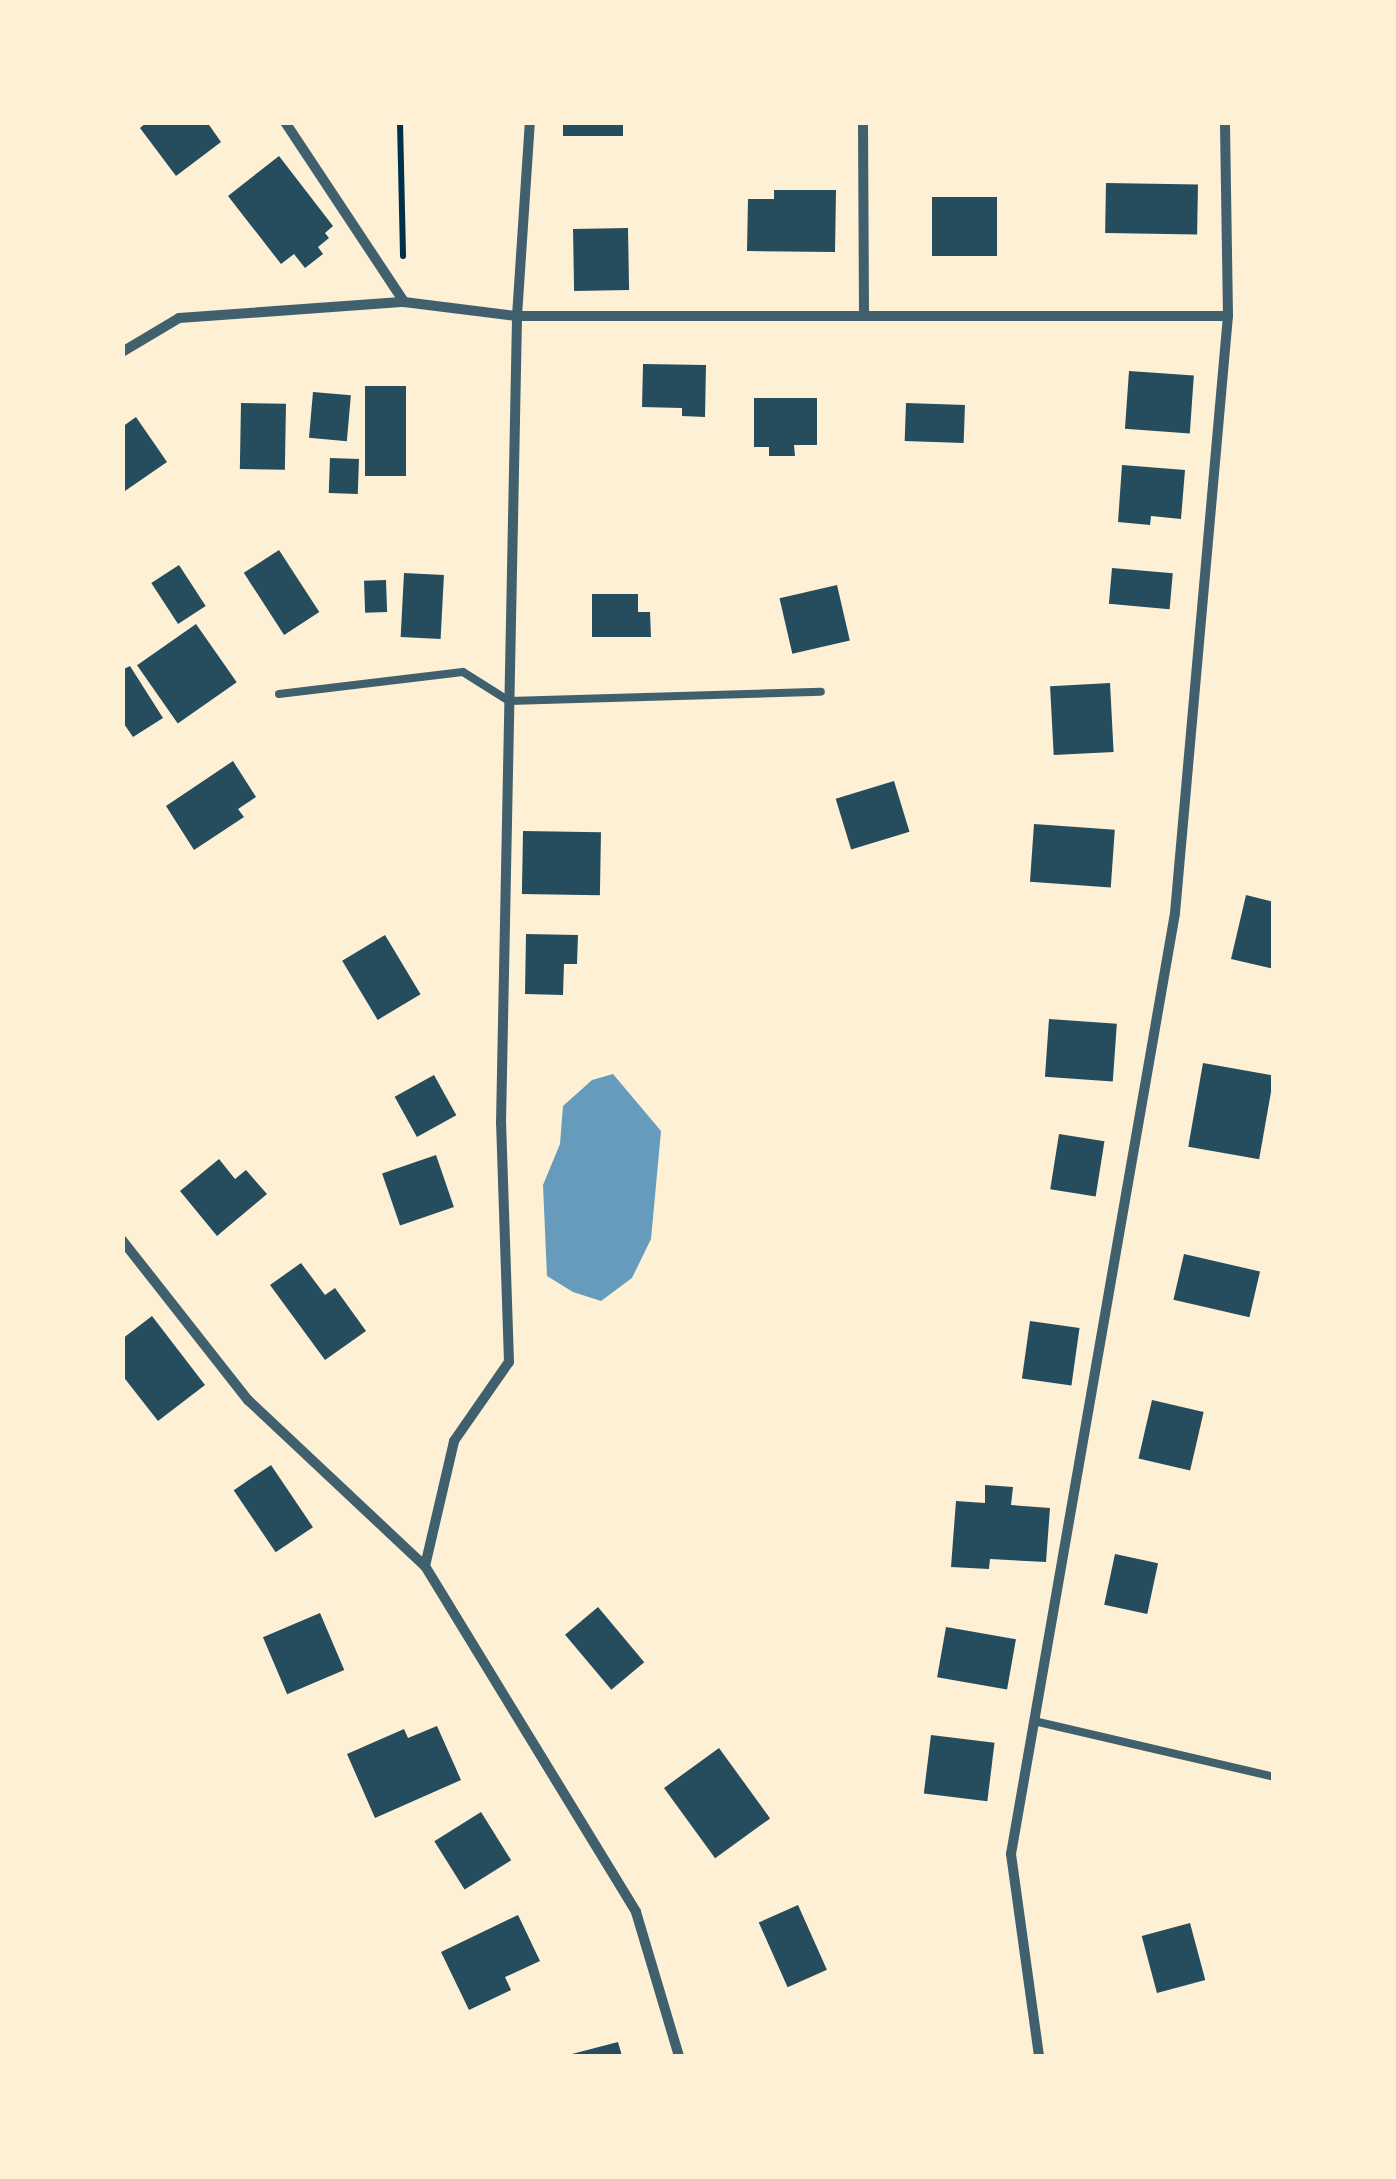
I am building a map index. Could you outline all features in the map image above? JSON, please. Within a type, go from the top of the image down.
[{"type":"street","points":[[285,122],[404,302]]},
{"type":"street","points":[[425,1566],[454,1441],[508,1362],[501,1123],[517,316],[530,122]]},
{"type":"street","points":[[863,122],[864,316]]},
{"type":"street","points":[[1039,2056],[1011,1854],[1175,912],[1228,316],[1225,122]]},
{"type":"street","points":[[122,352],[179,318],[404,302],[517,316],[1228,316]]},
{"type":"street","points":[[122,1240],[248,1400],[425,1566],[636,1912],[678,2056]]},
{"type":"lane","points":[[279,694],[463,672],[509,701],[821,692]]},
{"type":"lane","points":[[1034,1720],[1274,1777]]},
{"type":"path","points":[[400,122],[404,302]]},
{"type":"water","points":[[613,1074],[661,1131],[651,1239],[632,1278],[601,1301],[573,1292],[547,1276],[543,1185],[560,1144],[563,1106],[592,1080]]},
{"type":"building","points":[[147,122],[207,122],[221,142],[176,176],[140,128]]},
{"type":"building","points":[[563,122],[623,122],[623,136],[563,136]]},
{"type":"building","points":[[279,156],[333,226],[325,233],[329,238],[318,247],[323,254],[305,268],[294,254],[281,264],[228,196]]},
{"type":"building","points":[[1106,183],[1198,185],[1197,235],[1105,233]]},
{"type":"building","points":[[774,190],[836,190],[835,252],[747,251],[748,199],[774,199]]},
{"type":"building","points":[[932,197],[997,197],[997,256],[932,256]]},
{"type":"building","points":[[628,228],[629,290],[574,291],[573,229]]},
{"type":"building","points":[[643,364],[706,365],[705,417],[682,416],[682,408],[642,407]]},
{"type":"building","points":[[1129,371],[1194,376],[1190,433],[1125,429]]},
{"type":"building","points":[[365,386],[406,386],[406,476],[365,476]]},
{"type":"building","points":[[313,392],[351,395],[347,441],[309,438]]},
{"type":"building","points":[[754,398],[817,398],[817,445],[794,445],[795,456],[769,456],[769,447],[754,447]]},
{"type":"building","points":[[241,403],[286,404],[285,470],[240,469]]},
{"type":"building","points":[[906,403],[965,405],[964,443],[905,441]]},
{"type":"building","points":[[136,417],[167,462],[122,493],[122,427]]},
{"type":"building","points":[[330,458],[359,459],[358,494],[329,493]]},
{"type":"building","points":[[1122,465],[1185,470],[1181,519],[1151,516],[1150,525],[1118,522]]},
{"type":"building","points":[[279,550],[319,612],[284,635],[244,573]]},
{"type":"building","points":[[179,565],[206,606],[178,624],[151,583]]},
{"type":"building","points":[[1112,568],[1173,573],[1170,609],[1109,604]]},
{"type":"building","points":[[404,573],[444,575],[441,639],[401,637]]},
{"type":"building","points":[[386,580],[387,612],[365,613],[364,581]]},
{"type":"building","points":[[837,585],[850,641],[792,654],[780,598]]},
{"type":"building","points":[[592,594],[638,594],[638,612],[650,612],[651,637],[592,637]]},
{"type":"building","points":[[196,624],[237,682],[178,723],[137,665]]},
{"type":"building","points":[[130,666],[163,718],[133,737],[122,721],[122,670]]},
{"type":"building","points":[[1110,683],[1114,752],[1054,755],[1050,686]]},
{"type":"building","points":[[233,761],[256,797],[238,809],[244,817],[194,850],[166,806]]},
{"type":"building","points":[[894,781],[909,832],[851,850],[836,799]]},
{"type":"building","points":[[1034,824],[1115,830],[1111,888],[1030,882]]},
{"type":"building","points":[[523,831],[601,832],[600,895],[522,894]]},
{"type":"building","points":[[1246,895],[1274,902],[1274,969],[1231,959]]},
{"type":"building","points":[[526,934],[578,935],[577,964],[564,964],[563,995],[525,994]]},
{"type":"building","points":[[385,935],[421,994],[378,1020],[342,961]]},
{"type":"building","points":[[1049,1019],[1117,1024],[1113,1082],[1045,1077]]},
{"type":"building","points":[[1203,1063],[1274,1076],[1259,1159],[1188,1147]]},
{"type":"building","points":[[434,1075],[456,1115],[417,1137],[395,1097]]},
{"type":"building","points":[[1059,1134],[1104,1141],[1096,1197],[1050,1189]]},
{"type":"building","points":[[436,1155],[454,1207],[400,1226],[382,1174]]},
{"type":"building","points":[[219,1159],[235,1179],[246,1170],[267,1194],[217,1236],[180,1191]]},
{"type":"building","points":[[1184,1254],[1260,1272],[1249,1317],[1173,1300]]},
{"type":"building","points":[[301,1263],[325,1295],[335,1288],[366,1331],[325,1360],[270,1285]]},
{"type":"building","points":[[152,1316],[205,1385],[158,1421],[122,1375],[122,1339]]},
{"type":"building","points":[[1030,1321],[1080,1328],[1071,1385],[1022,1378]]},
{"type":"building","points":[[1152,1400],[1204,1412],[1190,1470],[1139,1458]]},
{"type":"building","points":[[271,1465],[313,1527],[276,1552],[234,1490]]},
{"type":"building","points":[[985,1485],[1013,1487],[1011,1505],[1050,1508],[1046,1562],[990,1559],[989,1569],[951,1567],[956,1501],[985,1503]]},
{"type":"building","points":[[1115,1554],[1158,1563],[1147,1614],[1104,1605]]},
{"type":"building","points":[[598,1607],[644,1662],[611,1690],[565,1635]]},
{"type":"building","points":[[320,1613],[344,1670],[287,1694],[263,1637]]},
{"type":"building","points":[[946,1627],[1016,1639],[1007,1690],[937,1677]]},
{"type":"building","points":[[437,1726],[461,1780],[375,1818],[347,1754],[404,1729],[408,1738]]},
{"type":"building","points":[[931,1735],[995,1743],[987,1801],[924,1794]]},
{"type":"building","points":[[719,1748],[770,1818],[715,1858],[664,1788]]},
{"type":"building","points":[[481,1812],[511,1860],[465,1889],[434,1841]]},
{"type":"building","points":[[798,1905],[827,1970],[788,1987],[759,1922]]},
{"type":"building","points":[[518,1915],[540,1961],[505,1977],[511,1990],[469,2010],[441,1952]]},
{"type":"building","points":[[1190,1923],[1205,1980],[1157,1993],[1142,1936]]},
{"type":"building","points":[[618,2042],[622,2056],[568,2056],[568,2055]]}]
